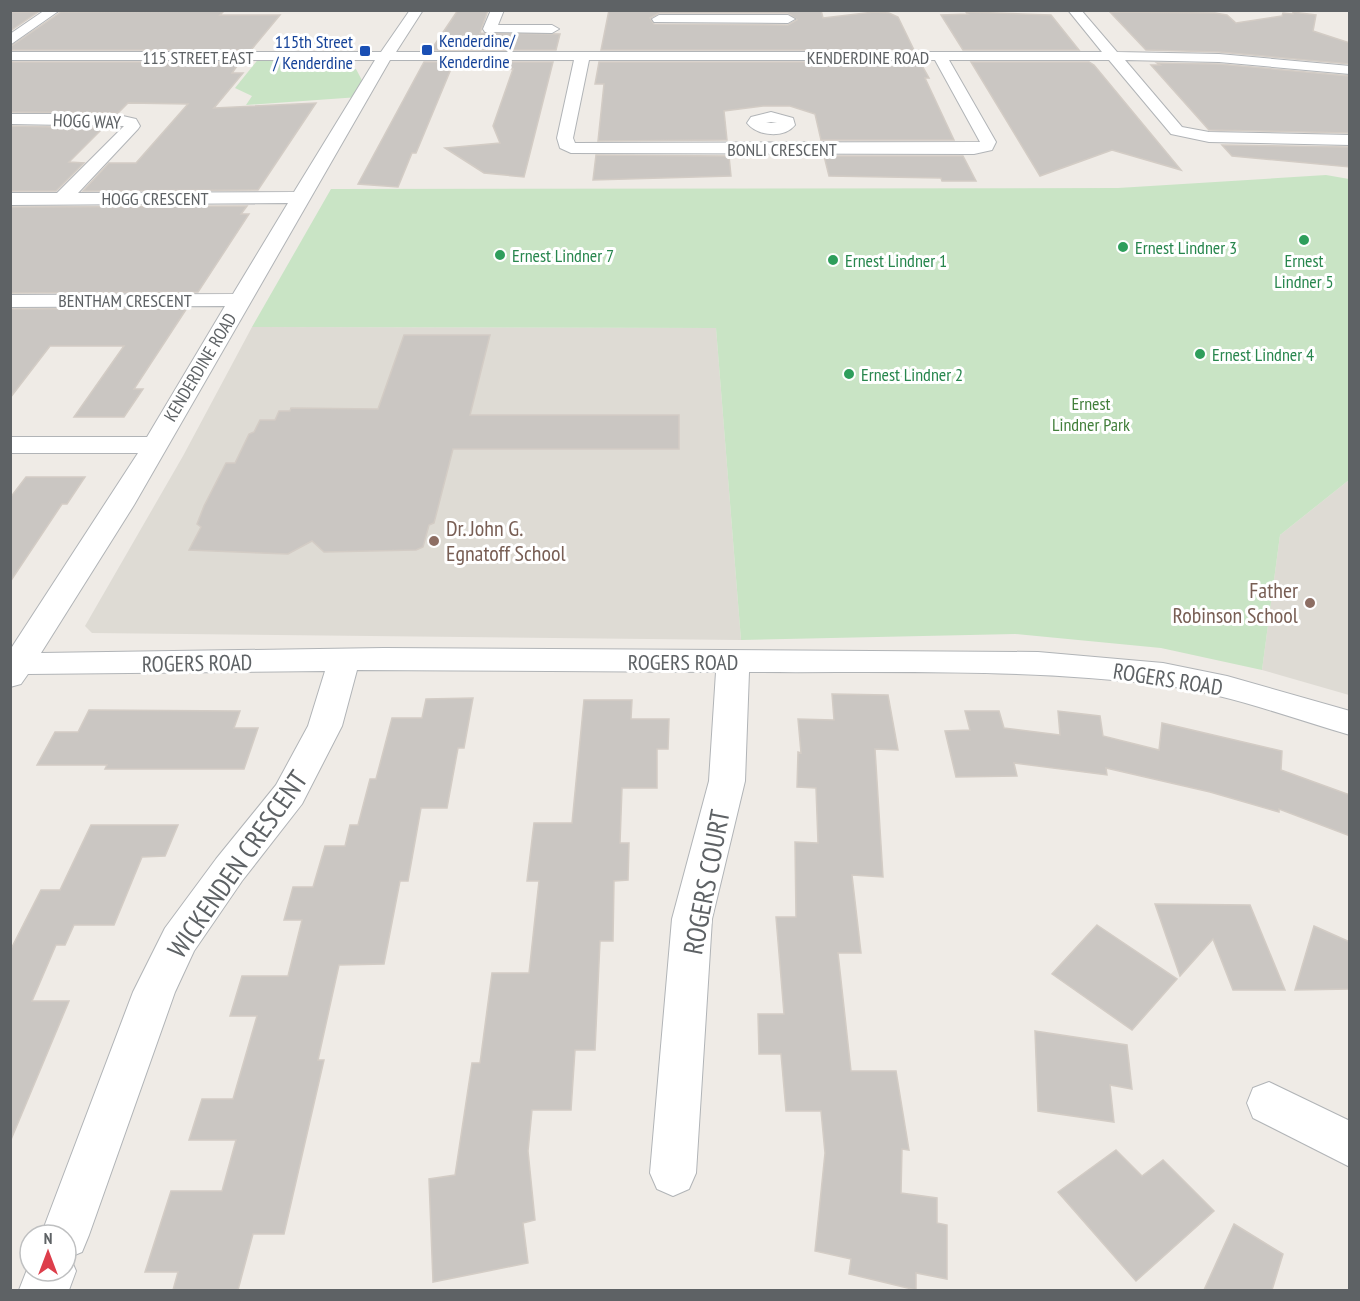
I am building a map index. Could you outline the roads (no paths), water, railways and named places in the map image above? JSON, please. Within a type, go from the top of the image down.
[{"type":"street","points":[[11,41],[54,10]]},
{"type":"street","name":"KENDERDINE ROAD","points":[[13,667],[120,505],[153,445],[365,87],[417,10]]},
{"type":"street","points":[[498,10],[490,29],[552,29]]},
{"type":"street","points":[[545,57],[557,10]]},
{"type":"street","points":[[1074,10],[1177,131],[1209,137],[1350,140]]},
{"type":"street","points":[[657,52],[659,15],[787,15],[796,52]]},
{"type":"street","name":"KENDERDINE ROAD","points":[[385,57],[582,57],[657,52],[796,52],[940,57],[1114,56],[1220,58],[1350,70]]},
{"type":"street","name":"115 STREET EAST","points":[[10,56],[385,57]]},
{"type":"street","points":[[278,56],[334,61],[356,69],[365,87]]},
{"type":"street","name":"BONLI CRESCENT","points":[[582,57],[565,138],[566,144],[571,148],[974,149],[986,146],[988,142],[940,57]]},
{"type":"street","name":"HOGG WAY","points":[[10,119],[114,119],[130,122],[132,126],[128,131],[62,199]]},
{"type":"street","points":[[774,129],[776,149]]},
{"type":"street","name":"HOGG CRESCENT","points":[[10,199],[299,197]]},
{"type":"street","name":"BENTHAM CRESCENT","points":[[10,301],[239,300]]},
{"type":"street","points":[[10,445],[153,445]]},
{"type":"street","name":"ROGERS ROAD","points":[[13,667],[344,661],[1038,663],[1163,674],[1227,687],[1350,723]]},
{"type":"street","name":"WICKENDEN CRESCENT","points":[[69,1223],[159,981],[179,940],[229,870],[289,794],[325,726],[344,661]]},
{"type":"street","name":"ROGERS COURT","points":[[673,1173],[692,919],[727,781],[733,662]]},
{"type":"street","points":[[1269,1103],[1350,1145]]},
{"type":"place","name":"Kenderdine/ Kenderdine","points":[[427,50]]},
{"type":"place","name":"115th Street / Kenderdine","points":[[365,51]]},
{"type":"place","name":"Ernest Lindner 5","points":[[1304,240]]},
{"type":"place","name":"Ernest Lindner 3","points":[[1123,247]]},
{"type":"place","name":"Ernest Lindner 7","points":[[500,255]]},
{"type":"place","name":"Ernest Lindner 1","points":[[833,260]]},
{"type":"place","name":"Ernest Lindner 4","points":[[1200,354]]},
{"type":"place","name":"Ernest Lindner 2","points":[[849,374]]},
{"type":"place","name":"Dr. John G. Egnatoff School","points":[[434,541]]},
{"type":"place","name":"Father Robinson School","points":[[1310,603]]},
{"type":"park label","name":"Ernest Lindner Park","points":[[1091,413]]}]
